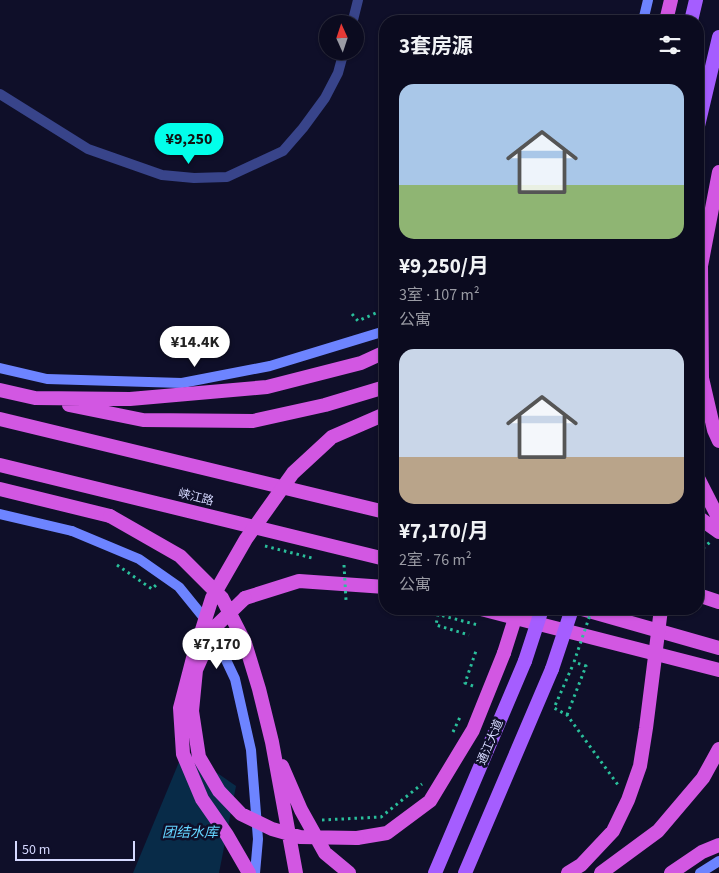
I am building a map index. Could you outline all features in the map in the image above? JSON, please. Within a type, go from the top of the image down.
[{"type":"highway","points":[[667,15],[671,0]]},
{"type":"highway","points":[[704,250],[719,172]]},
{"type":"highway","points":[[35,398],[130,399],[267,386],[361,363],[379,355]]},
{"type":"highway","points":[[704,387],[714,430],[719,441]]},
{"type":"highway","points":[[0,390],[143,420],[253,421],[325,405],[379,389]]},
{"type":"highway","points":[[249,873],[228,835],[202,799],[183,754],[180,708],[193,658],[212,598],[246,540],[293,472],[332,437],[379,417]]},
{"type":"highway","points":[[0,419],[379,511]]},
{"type":"highway","name":"峡江路","points":[[0,465],[379,558]]},
{"type":"highway","points":[[0,489],[110,516],[180,556],[222,598],[244,643],[260,689],[272,742],[296,873]]},
{"type":"highway","points":[[704,490],[719,519]]},
{"type":"highway","points":[[704,521],[719,532]]},
{"type":"highway","points":[[379,587],[299,581],[245,598],[215,627],[196,670],[192,711],[199,756],[219,791],[241,814],[272,829],[300,837],[357,838],[387,833],[430,801],[473,730],[504,653],[516,615]]},
{"type":"highway","points":[[704,597],[719,602]]},
{"type":"highway","points":[[504,615],[719,670]]},
{"type":"highway","points":[[603,615],[719,648]]},
{"type":"highway","points":[[568,873],[581,865],[613,831],[628,800],[641,757],[660,615]]},
{"type":"highway","points":[[272,742],[301,810],[325,853],[349,873]]},
{"type":"highway","points":[[601,873],[658,831],[703,778],[719,749]]},
{"type":"highway","points":[[671,873],[702,852],[719,845]]},
{"type":"main road","points":[[644,15],[648,0]]},
{"type":"main road","points":[[692,15],[696,0]]},
{"type":"main road","points":[[704,101],[719,37]]},
{"type":"main road","points":[[0,368],[46,379],[182,383],[270,366],[379,333]]},
{"type":"main road","points":[[0,514],[72,531],[139,559],[179,587],[209,624],[234,678],[251,750],[258,839],[255,873]]},
{"type":"main road","name":"通江大道","points":[[435,873],[524,662],[540,615]]},
{"type":"main road","points":[[466,873],[552,669],[570,615]]},
{"type":"main road","points":[[700,873],[711,864],[719,861]]},
{"type":"street","points":[[354,15],[358,0]]},
{"type":"street","points":[[0,94],[88,149],[162,174],[194,178],[227,177],[283,152],[325,98],[338,73],[342,60]]},
{"type":"path","points":[[352,314],[358,321],[379,312]]},
{"type":"path","points":[[116,564],[152,589]]},
{"type":"path","points":[[344,565],[346,600]]},
{"type":"path","points":[[438,615],[436,625],[469,635]]},
{"type":"path","points":[[442,615],[480,625]]},
{"type":"path","points":[[567,715],[586,666],[574,662],[590,615]]},
{"type":"path","points":[[473,686],[465,683],[477,648]]},
{"type":"path","points":[[572,667],[554,708],[567,715],[618,785]]},
{"type":"path","points":[[470,694],[477,678]]},
{"type":"path","points":[[451,736],[463,710]]},
{"type":"path","points":[[320,829],[320,820],[380,817],[428,780]]},
{"type":"water","name":"团结水库","points":[[184,750],[236,786],[219,873],[133,873]]}]
